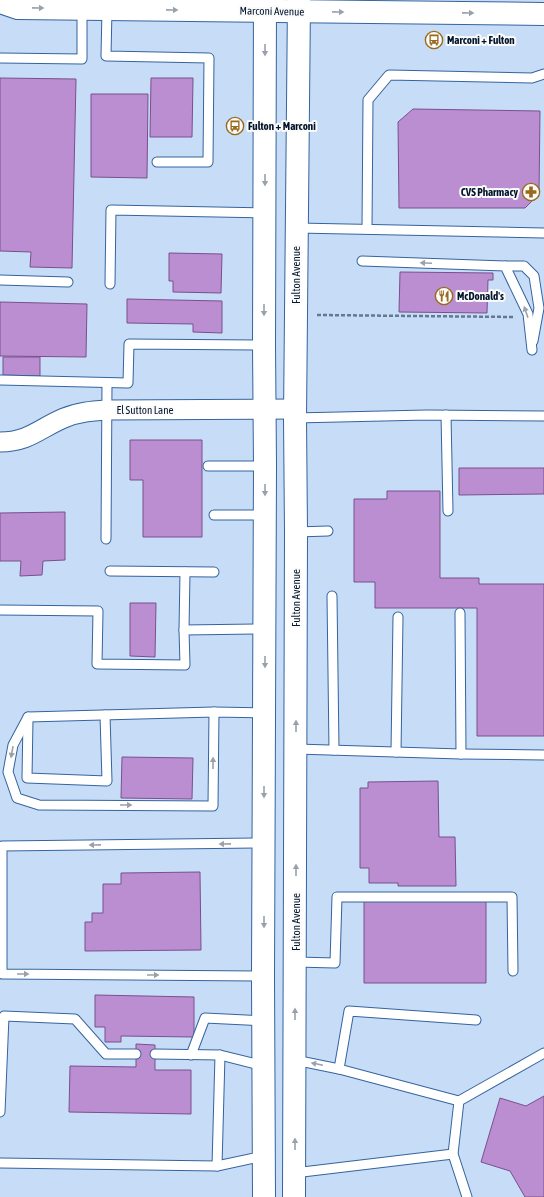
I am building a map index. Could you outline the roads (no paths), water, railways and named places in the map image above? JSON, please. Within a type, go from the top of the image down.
[{"type":"main road","name":"Marconi Avenue","points":[[0,2],[18,8],[106,9],[265,5],[544,14]]},
{"type":"main road","points":[[264,1197],[265,5]]},
{"type":"main road","name":"Fulton Avenue","points":[[294,1197],[296,962],[295,413],[299,6]]},
{"type":"street","name":"El Sutton Lane","points":[[0,442],[29,437],[63,418],[76,414],[107,410],[264,409],[295,413]]},
{"type":"lane","points":[[0,58],[82,59],[82,9]]},
{"type":"lane","points":[[106,9],[106,56],[209,58],[208,162],[157,162]]},
{"type":"lane","points":[[367,229],[368,100],[389,75],[532,78],[544,74]]},
{"type":"lane","points":[[110,284],[111,210],[264,213]]},
{"type":"lane","points":[[297,228],[544,233]]},
{"type":"lane","points":[[362,261],[524,266],[534,276],[539,308],[532,350],[528,317],[505,266]]},
{"type":"lane","points":[[0,280],[68,282]]},
{"type":"lane","points":[[0,380],[128,383],[129,344],[264,344]]},
{"type":"lane","points":[[106,539],[107,382]]},
{"type":"lane","points":[[295,413],[361,416],[544,416]]},
{"type":"lane","points":[[446,415],[448,511]]},
{"type":"lane","points":[[208,466],[265,466]]},
{"type":"lane","points":[[214,515],[265,515]]},
{"type":"lane","points":[[296,532],[328,530]]},
{"type":"lane","points":[[110,570],[214,572]]},
{"type":"lane","points":[[0,610],[98,610],[97,664],[184,665],[184,572]]},
{"type":"lane","points":[[332,596],[334,750]]},
{"type":"lane","points":[[460,613],[461,754]]},
{"type":"lane","points":[[396,752],[398,617]]},
{"type":"lane","points":[[184,630],[265,629]]},
{"type":"lane","points":[[28,717],[214,712],[264,713]]},
{"type":"lane","points":[[28,717],[13,745],[8,772],[17,798],[39,805],[213,806],[214,712]]},
{"type":"lane","points":[[28,717],[27,778],[106,781],[105,715]]},
{"type":"lane","points":[[296,749],[544,755]]},
{"type":"lane","points":[[263,976],[2,974],[2,846],[264,844]]},
{"type":"lane","points":[[296,962],[335,963],[337,897],[512,897],[513,971]]},
{"type":"lane","points":[[339,1069],[349,1011],[476,1020]]},
{"type":"lane","points":[[0,1112],[4,1016],[75,1019],[106,1054],[136,1054]]},
{"type":"lane","points":[[190,1055],[205,1018],[264,1021]]},
{"type":"lane","points":[[295,1060],[339,1069],[459,1101],[544,1053]]},
{"type":"lane","points":[[155,1054],[220,1055],[264,1066]]},
{"type":"lane","points":[[217,1166],[220,1055]]},
{"type":"lane","points":[[459,1101],[453,1154],[467,1197]]},
{"type":"lane","points":[[294,1173],[453,1154]]},
{"type":"lane","points":[[0,1163],[217,1166],[264,1156]]},
{"type":"place","name":"Marconi + Fulton","points":[[434,40]]},
{"type":"place","name":"Fulton + Marconi","points":[[235,126]]},
{"type":"place","name":"CVS Pharmacy","points":[[531,192]]},
{"type":"place","name":"McDonald's","points":[[444,296]]}]
